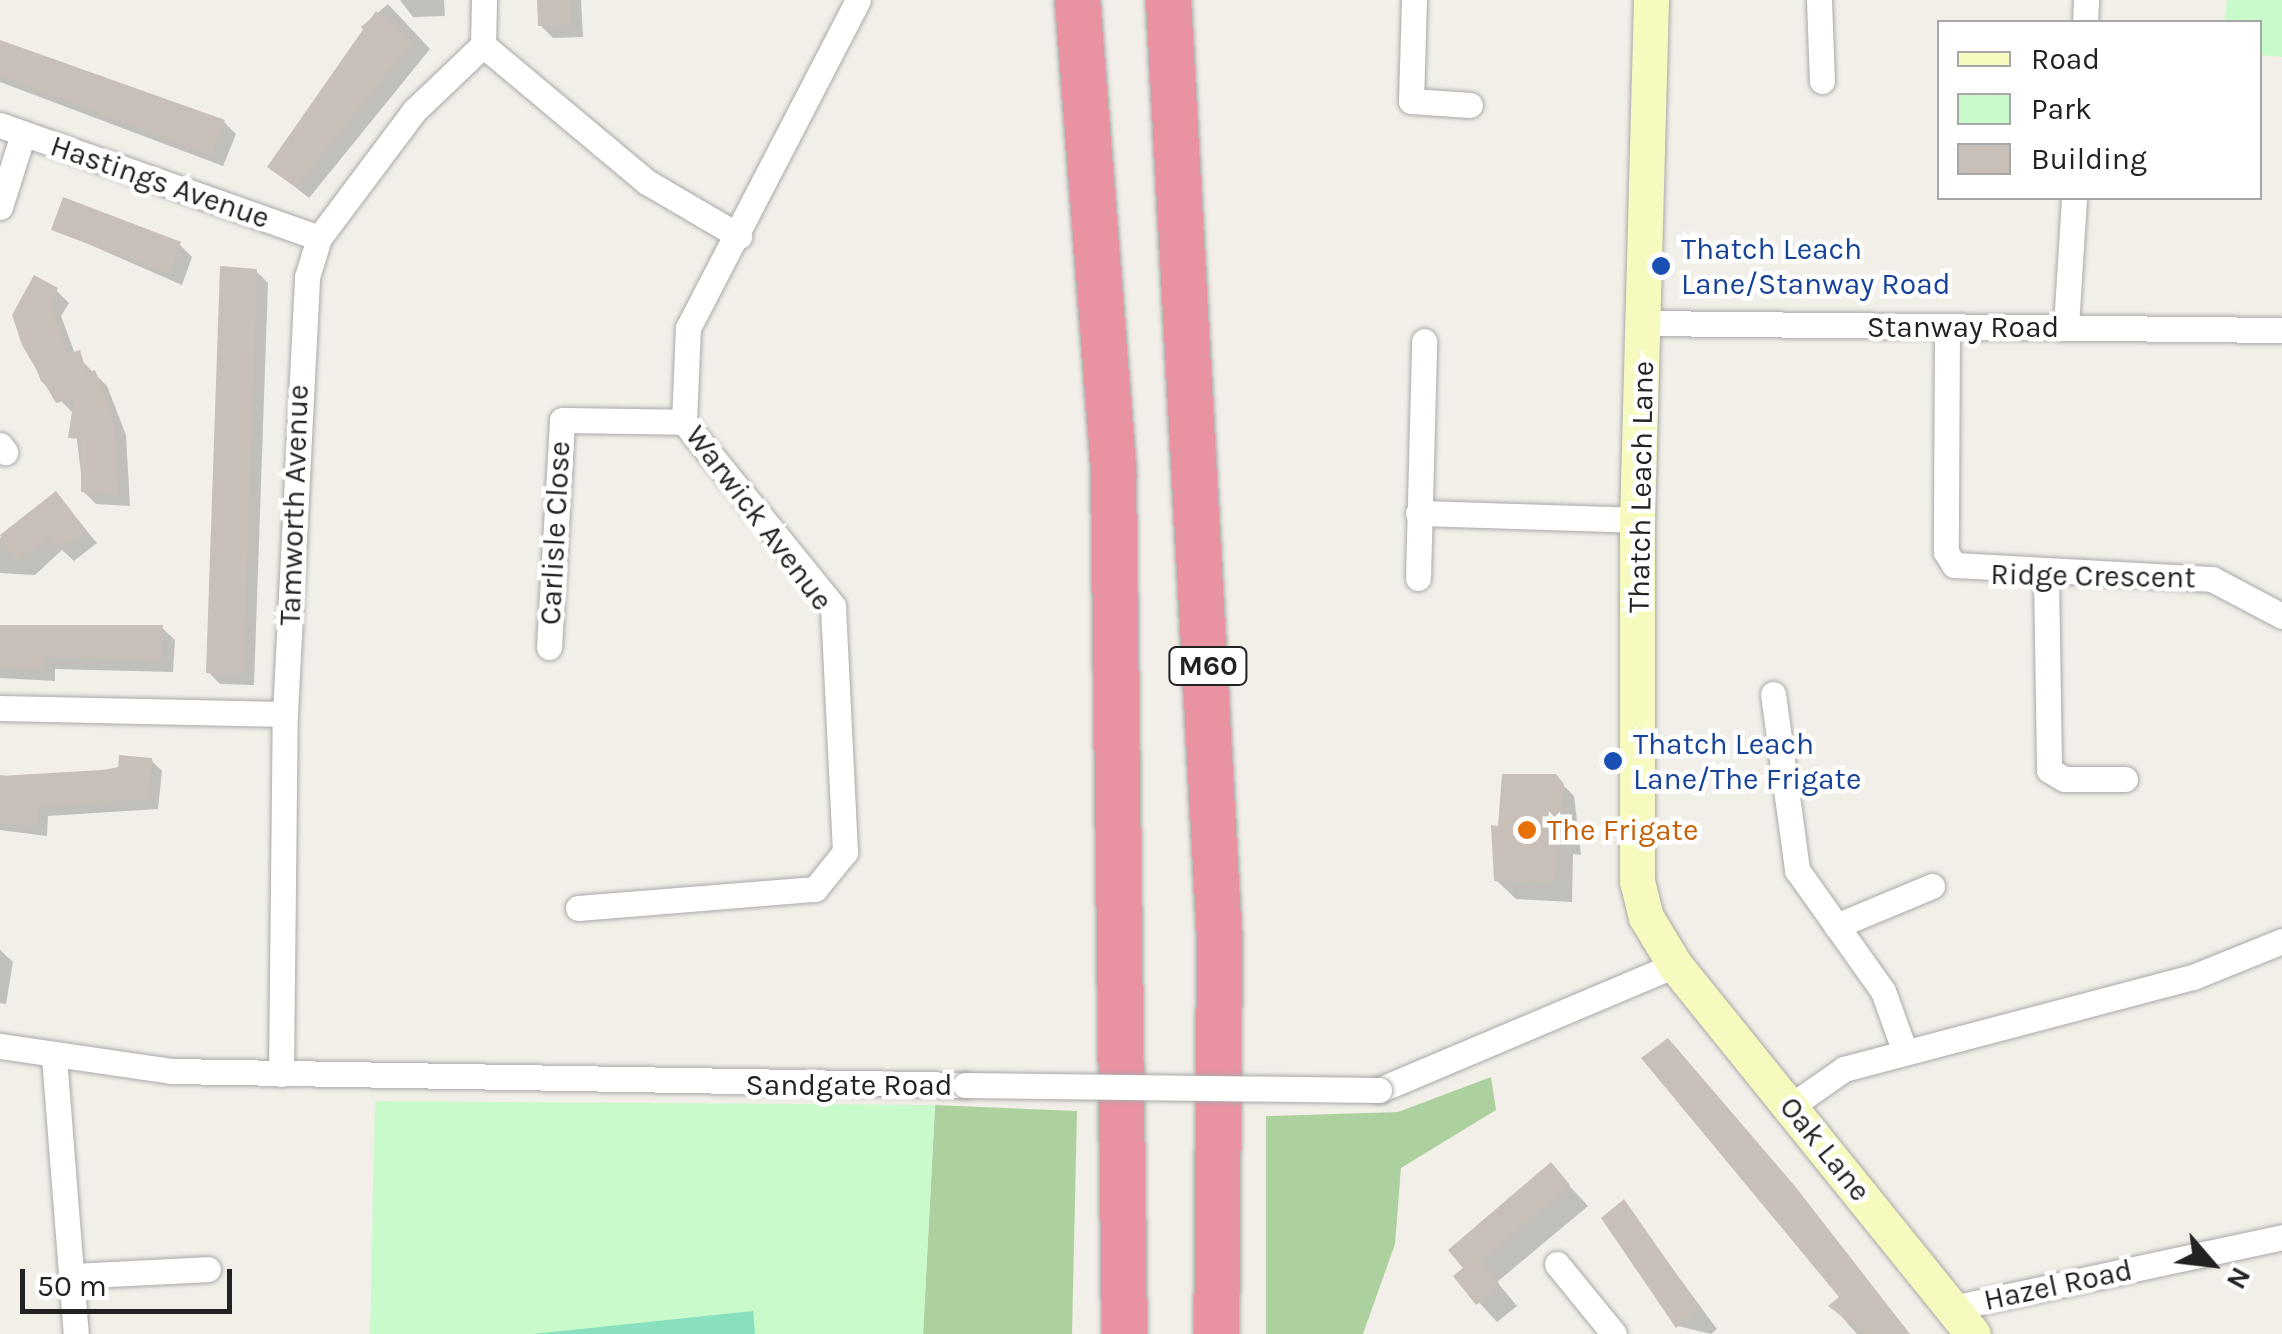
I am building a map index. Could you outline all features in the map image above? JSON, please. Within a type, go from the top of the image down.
[{"type":"highway","points":[[1077,0],[1113,473],[1124,1334]]},
{"type":"highway","name":"M60","points":[[1168,0],[1219,938],[1216,1334]]},
{"type":"street","points":[[484,0],[483,45],[646,182],[739,236]]},
{"type":"street","name":"Warwick Avenue","points":[[578,908],[815,889],[845,852],[833,606],[684,422],[688,328],[858,0]]},
{"type":"street","points":[[1414,0],[1411,101],[1470,105]]},
{"type":"street","name":"Thatch Leach Lane","points":[[1651,0],[1637,520],[1637,881],[1675,965]]},
{"type":"street","points":[[1819,0],[1822,81]]},
{"type":"street","name":"Tamworth Avenue","points":[[280,1074],[285,714],[300,349],[319,238],[414,111],[483,45]]},
{"type":"street","points":[[0,207],[12,130]]},
{"type":"street","name":"Hastings Avenue","points":[[12,130],[319,238]]},
{"type":"street","points":[[2066,326],[2074,200]]},
{"type":"street","name":"Stanway Road","points":[[1645,322],[1947,329],[2066,326],[2282,330]]},
{"type":"street","name":"Ridge Crescent","points":[[1947,329],[1946,552],[1967,572],[2212,578],[2282,616]]},
{"type":"street","points":[[1418,578],[1424,341]]},
{"type":"street","name":"Carlisle Close","points":[[548,647],[562,420],[684,422]]},
{"type":"street","points":[[1418,513],[1637,520]]},
{"type":"street","points":[[2046,575],[2049,770],[2064,779],[2125,779]]},
{"type":"street","points":[[1773,694],[1796,870],[1883,991],[1905,1052]]},
{"type":"street","points":[[0,708],[285,714]]},
{"type":"street","points":[[1836,926],[1932,886]]},
{"type":"street","points":[[1791,1106],[1844,1069],[2193,976],[2282,941]]},
{"type":"street","name":"Sandgate Road","points":[[0,1046],[54,1057],[280,1074],[1379,1090],[1675,965]]},
{"type":"street","name":"Oak Lane","points":[[1675,965],[1962,1321]]},
{"type":"street","points":[[54,1057],[76,1334]]},
{"type":"street","name":"Hazel Road","points":[[1962,1321],[2282,1237]]},
{"type":"street","points":[[1557,1264],[1614,1334]]},
{"type":"street","points":[[71,1276],[208,1268]]},
{"type":"green space","points":[[2227,0],[2282,0],[2282,57],[2262,55],[2262,20],[2224,20]]},
{"type":"green space","points":[[1491,1077],[1496,1110],[1401,1168],[1395,1244],[1363,1334],[1266,1334],[1266,1116],[1398,1112]]},
{"type":"green space","points":[[375,1101],[935,1105],[923,1334],[370,1334]]},
{"type":"green space","points":[[935,1105],[1077,1111],[1072,1334],[923,1334]]},
{"type":"green space","points":[[753,1311],[755,1334],[533,1334]]},
{"type":"building","points":[[537,0],[570,0],[571,25],[538,26]]},
{"type":"building","points":[[376,11],[412,42],[295,187],[267,167]]},
{"type":"building","points":[[0,40],[225,120],[211,156],[0,76]]},
{"type":"building","points":[[63,197],[181,242],[169,274],[51,230]]},
{"type":"building","points":[[220,266],[257,269],[243,674],[206,673]]},
{"type":"building","points":[[34,275],[58,288],[50,302],[68,354],[80,350],[87,373],[95,370],[114,420],[118,495],[81,492],[81,439],[68,438],[74,398],[56,403],[22,345],[12,315]]},
{"type":"building","points":[[56,491],[86,530],[59,550],[49,538],[16,561],[0,535]]},
{"type":"building","points":[[0,625],[163,625],[161,660],[43,657],[43,670],[0,666]]},
{"type":"building","points":[[119,755],[152,758],[148,799],[38,806],[37,826],[0,824],[0,776],[118,769]]},
{"type":"building","name":"The Frigate","points":[[1502,774],[1556,774],[1564,784],[1554,883],[1494,881],[1491,825],[1498,826]]},
{"type":"building","points":[[1668,1038],[1794,1185],[1910,1334],[1866,1334],[1828,1306],[1839,1297],[1641,1058]]},
{"type":"building","points":[[1551,1162],[1570,1185],[1480,1261],[1500,1285],[1476,1305],[1453,1276],[1463,1268],[1448,1250]]},
{"type":"building","points":[[1624,1199],[1700,1308],[1676,1328],[1601,1218]]},
{"type":"place","name":"Thatch Leach Lane/Stanway Road","points":[[1661,266]]},
{"type":"place","name":"Thatch Leach Lane/The Frigate","points":[[1613,761]]},
{"type":"place","name":"The Frigate","points":[[1527,830]]}]
